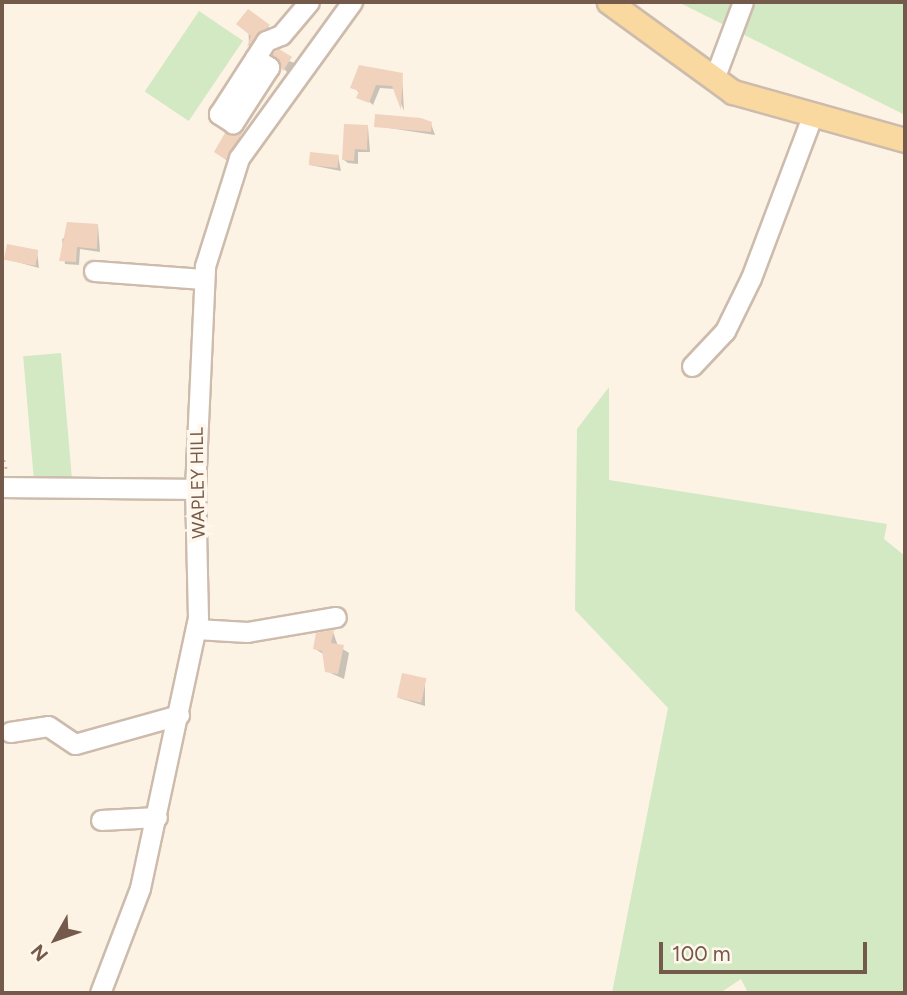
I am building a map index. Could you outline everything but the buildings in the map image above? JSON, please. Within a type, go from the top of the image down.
[{"type":"main road","points":[[609,2],[733,92],[905,140]]},
{"type":"street","points":[[255,58],[309,2]]},
{"type":"street","name":"WAPLEY HILL","points":[[100,993],[140,888],[196,629],[195,489],[204,278],[239,158],[352,2]]},
{"type":"street","points":[[714,79],[743,2]]},
{"type":"street","points":[[692,366],[724,331],[751,278],[813,114]]},
{"type":"street","points":[[94,271],[204,278]]},
{"type":"street","points":[[2,487],[195,489]]},
{"type":"street","points":[[196,629],[247,632],[336,617]]},
{"type":"street","points":[[10,732],[48,726],[75,744],[179,715]]},
{"type":"street","points":[[101,820],[157,817]]},
{"type":"green space","points":[[678,2],[905,2],[905,115]]},
{"type":"green space","points":[[199,11],[243,41],[189,121],[145,91]]},
{"type":"green space","points":[[61,353],[72,480],[34,483],[23,356]]},
{"type":"green space","points":[[609,387],[609,480],[887,524],[884,539],[905,556],[905,993],[748,993],[741,979],[720,993],[612,993],[668,708],[575,610],[577,429]]}]
